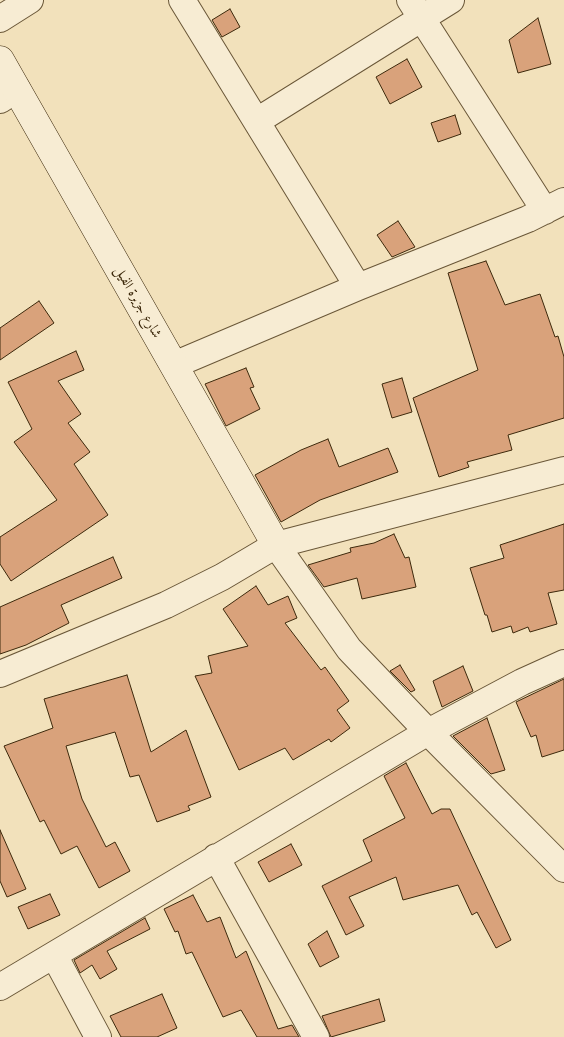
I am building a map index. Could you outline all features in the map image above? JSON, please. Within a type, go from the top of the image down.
[{"type":"street","points":[[0,19],[30,0]]},
{"type":"street","points":[[182,0],[358,286]]},
{"type":"street","points":[[256,121],[416,9],[451,0]]},
{"type":"street","points":[[174,365],[358,286],[554,206],[416,9]]},
{"type":"street","name":"شارع جزيرة الفيل","points":[[0,60],[8,95],[174,365],[276,545]]},
{"type":"street","points":[[0,674],[166,605],[222,577],[276,545],[564,470]]},
{"type":"street","points":[[276,545],[349,649],[428,732],[564,869]]},
{"type":"street","points":[[0,986],[428,732],[522,682],[564,664]]},
{"type":"street","points":[[216,857],[316,1037]]},
{"type":"street","points":[[54,955],[98,1037]]},
{"type":"building","points":[[230,9],[240,27],[222,37],[212,20]]},
{"type":"building","points":[[538,18],[551,64],[518,73],[509,40]]},
{"type":"building","points":[[407,59],[422,87],[390,104],[376,77]]},
{"type":"building","points":[[455,115],[461,134],[438,142],[431,123]]},
{"type":"building","points":[[398,221],[415,247],[392,257],[377,235]]},
{"type":"building","points":[[486,261],[505,305],[540,294],[555,337],[558,336],[564,357],[564,418],[508,435],[512,450],[467,462],[469,467],[439,477],[413,398],[478,370],[448,273]]},
{"type":"building","points":[[39,301],[54,323],[0,360],[0,328]]},
{"type":"building","points":[[76,351],[84,370],[58,381],[81,414],[68,423],[90,452],[74,464],[108,515],[11,581],[0,564],[0,537],[57,500],[14,442],[32,429],[8,382]]},
{"type":"building","points":[[246,368],[254,387],[250,388],[260,409],[226,426],[205,384]]},
{"type":"building","points":[[402,378],[412,412],[392,418],[382,384]]},
{"type":"building","points":[[328,439],[339,467],[388,448],[398,472],[320,500],[281,522],[255,475],[301,450]]},
{"type":"building","points":[[564,524],[564,590],[548,593],[557,624],[530,632],[528,627],[513,633],[511,626],[492,632],[470,568],[504,558],[500,545]]},
{"type":"building","points":[[394,534],[405,558],[409,557],[416,587],[362,599],[357,578],[324,587],[308,565],[351,552],[350,548],[374,543]]},
{"type":"building","points":[[113,557],[122,578],[61,605],[69,623],[26,645],[0,654],[0,607]]},
{"type":"building","points":[[256,586],[268,605],[288,596],[297,618],[285,623],[321,670],[325,667],[349,701],[337,710],[350,728],[331,742],[329,739],[293,760],[285,748],[239,770],[195,676],[212,673],[208,656],[248,646],[223,609]]},
{"type":"building","points":[[400,665],[415,690],[411,692],[390,671]]},
{"type":"building","points":[[463,666],[473,691],[442,707],[433,681]]},
{"type":"building","points":[[127,675],[151,752],[186,730],[211,797],[188,806],[190,810],[157,822],[139,775],[130,777],[115,732],[66,746],[82,799],[106,847],[115,842],[130,871],[99,888],[77,846],[61,854],[44,820],[40,822],[4,746],[53,728],[44,699]]},
{"type":"building","points":[[564,679],[564,750],[542,757],[536,735],[531,737],[516,702]]},
{"type":"building","points":[[487,718],[505,770],[491,774],[453,736]]},
{"type":"building","points":[[406,763],[432,814],[441,809],[450,809],[511,940],[496,948],[477,912],[472,915],[458,885],[403,900],[396,877],[349,897],[364,926],[346,935],[322,886],[372,861],[363,840],[405,818],[384,776]]},
{"type":"building","points":[[0,830],[26,889],[7,897],[0,881]]},
{"type":"building","points":[[291,844],[302,865],[269,882],[258,862]]},
{"type":"building","points":[[50,894],[60,915],[28,929],[18,907]]},
{"type":"building","points":[[193,895],[207,922],[220,917],[236,958],[246,951],[278,1029],[292,1025],[299,1037],[257,1037],[241,1010],[223,1017],[192,952],[186,954],[178,931],[175,932],[164,909]]},
{"type":"building","points":[[145,918],[150,929],[107,951],[117,969],[100,979],[92,965],[80,973],[74,960]]},
{"type":"building","points":[[327,931],[339,957],[320,967],[308,944]]},
{"type":"building","points":[[162,994],[177,1028],[157,1037],[121,1037],[110,1016]]},
{"type":"building","points":[[379,999],[385,1021],[331,1037],[322,1016]]}]
